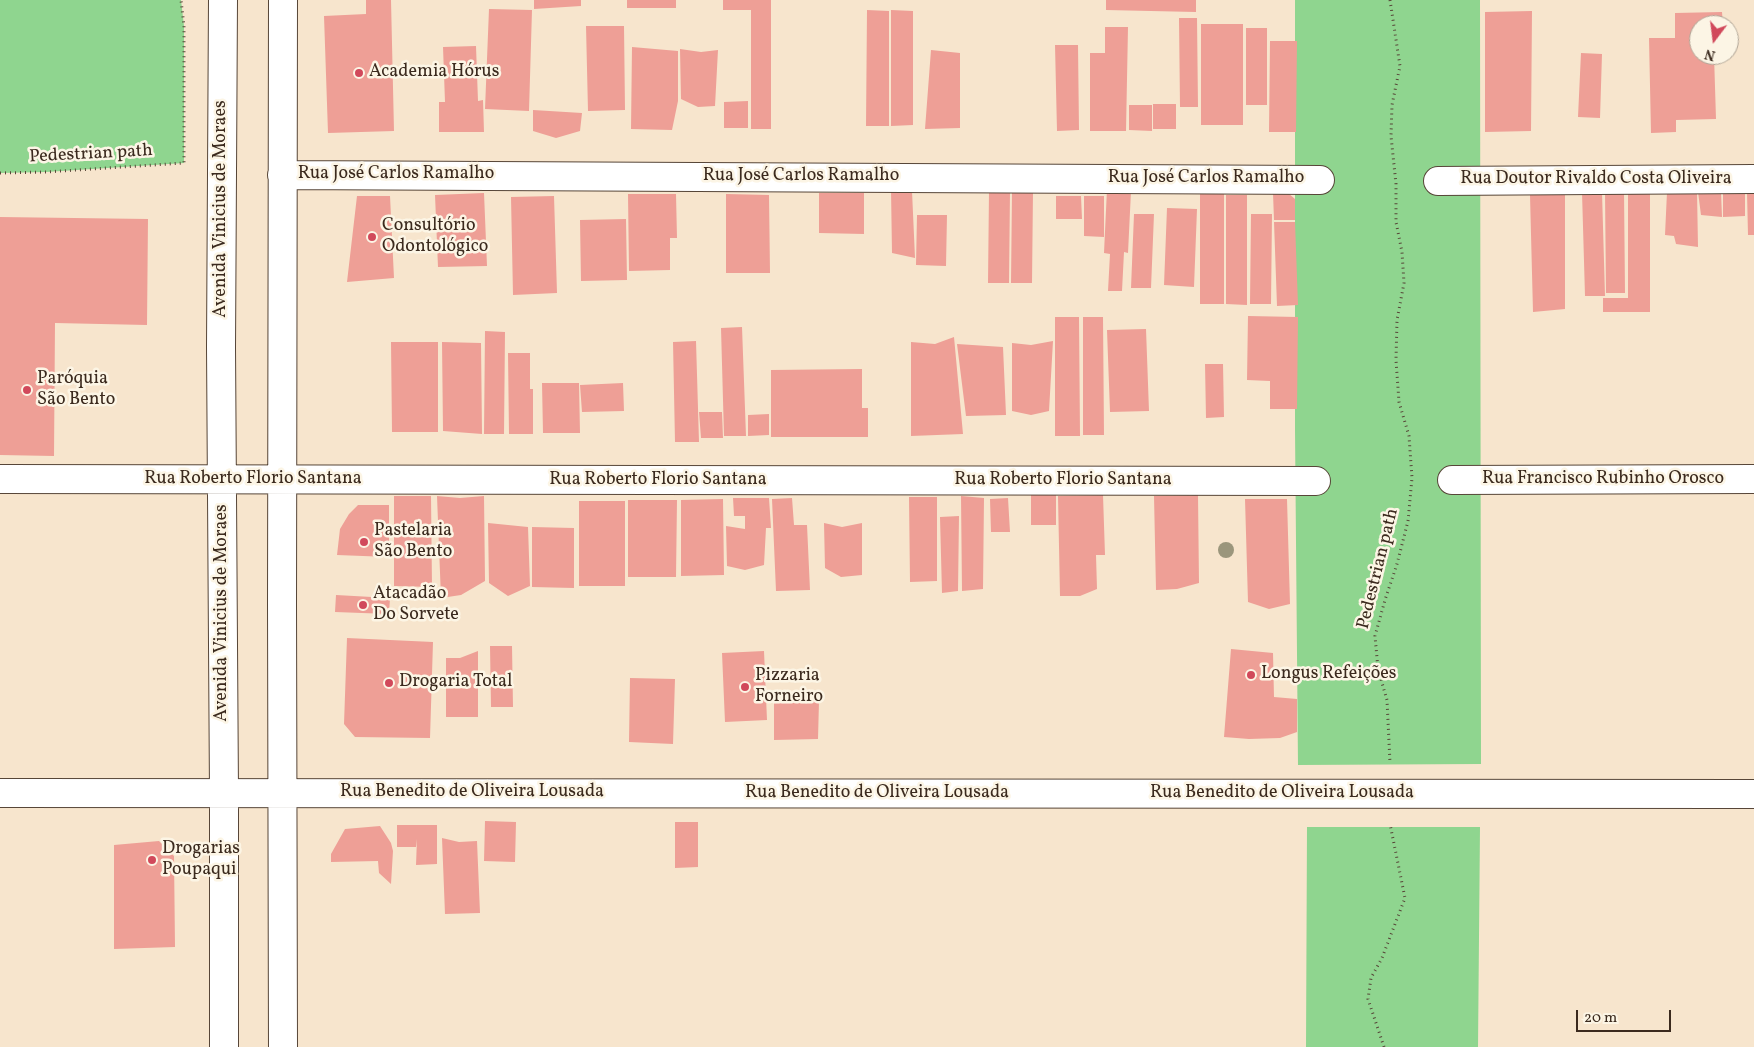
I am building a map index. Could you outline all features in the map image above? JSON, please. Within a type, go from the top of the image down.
[{"type":"street","name":"Avenida Vinicius de Moraes","points":[[223,0],[221,328],[224,1047]]},
{"type":"street","points":[[283,0],[283,1047]]},
{"type":"street","name":"Rua José Carlos Ramalho","points":[[282,175],[1320,180]]},
{"type":"street","name":"Rua Doutor Rivaldo Costa Oliveira","points":[[1438,181],[1754,179]]},
{"type":"street","name":"Rua Roberto Florio Santana","points":[[0,479],[1316,481]]},
{"type":"street","name":"Rua Francisco Rubinho Orosco","points":[[1452,480],[1754,479]]},
{"type":"street","name":"Rua Benedito de Oliveira Lousada","points":[[0,793],[1754,794]]},
{"type":"path","name":"Pedestrian path","points":[[0,173],[184,163],[184,26],[181,0]]},
{"type":"path","name":"Pedestrian path","points":[[1384,1047],[1368,999],[1372,978],[1382,958],[1405,898],[1389,828],[1392,794],[1387,700],[1378,670],[1375,636],[1408,521],[1412,478],[1409,436],[1399,402],[1396,360],[1397,320],[1404,283],[1402,252],[1396,222],[1396,184],[1391,136],[1392,105],[1400,66],[1390,0]]},
{"type":"green space","points":[[0,0],[181,0],[184,26],[184,163],[0,173]]},
{"type":"green space","points":[[1295,0],[1480,0],[1481,764],[1298,765],[1295,430]]},
{"type":"green space","points":[[1307,827],[1480,827],[1478,1047],[1306,1047]]},
{"type":"building","name":"Academia Hórus","points":[[366,0],[391,0],[394,131],[328,133],[324,16],[366,14]]},
{"type":"building","points":[[534,0],[581,0],[581,6],[534,9]]},
{"type":"building","points":[[627,0],[676,0],[676,8],[627,8]]},
{"type":"building","points":[[723,0],[771,0],[771,129],[751,129],[751,10],[723,10]]},
{"type":"building","points":[[1106,0],[1196,0],[1196,12],[1106,10]]},
{"type":"building","points":[[489,9],[532,10],[529,111],[485,109]]},
{"type":"building","points":[[867,10],[889,11],[889,126],[866,126]]},
{"type":"building","points":[[891,10],[913,11],[913,125],[891,126]]},
{"type":"building","points":[[1532,11],[1531,131],[1485,132],[1485,12]]},
{"type":"building","points":[[1722,12],[1722,15],[1689,15],[1689,65],[1714,65],[1716,119],[1676,120],[1676,132],[1651,133],[1649,38],[1675,38],[1675,13]]},
{"type":"building","points":[[1179,18],[1197,18],[1198,107],[1180,107]]},
{"type":"building","points":[[1201,24],[1243,24],[1243,125],[1201,125]]},
{"type":"building","points":[[586,26],[624,26],[625,110],[588,111]]},
{"type":"building","points":[[1105,27],[1128,27],[1126,131],[1090,131],[1090,53],[1105,53]]},
{"type":"building","points":[[1246,28],[1267,28],[1267,105],[1246,105]]},
{"type":"building","points":[[1270,41],[1297,41],[1296,132],[1269,132]]},
{"type":"building","points":[[1055,45],[1078,45],[1079,130],[1057,131]]},
{"type":"building","points":[[476,46],[478,101],[483,100],[484,132],[439,132],[439,102],[445,102],[443,47]]},
{"type":"building","points":[[632,47],[678,51],[678,101],[672,130],[631,129]]},
{"type":"building","points":[[680,49],[701,52],[718,50],[715,106],[698,107],[681,99]]},
{"type":"building","points":[[931,50],[960,53],[960,128],[925,129]]},
{"type":"building","points":[[1581,53],[1602,54],[1600,118],[1578,117]]},
{"type":"building","points":[[748,101],[748,128],[724,128],[724,102]]},
{"type":"building","points":[[1153,104],[1176,104],[1176,129],[1153,129]]},
{"type":"building","points":[[1129,105],[1152,105],[1152,131],[1129,130]]},
{"type":"building","points":[[533,110],[582,113],[580,131],[556,138],[533,131]]},
{"type":"building","points":[[891,189],[912,191],[915,258],[892,253]]},
{"type":"building","points":[[1107,189],[1131,191],[1128,253],[1124,252],[1122,291],[1108,291],[1110,254],[1104,253]]},
{"type":"building","points":[[989,191],[1010,191],[1009,283],[988,283]]},
{"type":"building","points":[[1012,191],[1033,191],[1032,283],[1011,283]]},
{"type":"building","points":[[1605,191],[1624,191],[1625,293],[1606,293]]},
{"type":"building","points":[[1697,191],[1698,247],[1676,244],[1674,236],[1665,235],[1667,192]]},
{"type":"building","points":[[1565,192],[1565,309],[1533,312],[1530,195]]},
{"type":"building","points":[[1582,192],[1602,192],[1605,296],[1585,296]]},
{"type":"building","points":[[1698,192],[1721,192],[1722,217],[1701,215]]},
{"type":"building","points":[[1745,192],[1745,216],[1723,217],[1723,193]]},
{"type":"building","points":[[1747,192],[1754,192],[1754,235],[1748,235]]},
{"type":"building","points":[[484,193],[487,266],[438,267],[435,195]]},
{"type":"building","points":[[819,193],[864,193],[864,234],[819,233]]},
{"type":"building","points":[[1273,193],[1288,193],[1295,199],[1295,220],[1274,220]]},
{"type":"building","points":[[628,194],[676,194],[677,238],[670,238],[670,270],[629,271]]},
{"type":"building","points":[[726,194],[769,195],[770,273],[726,273]]},
{"type":"building","points":[[1200,194],[1224,194],[1224,304],[1200,304]]},
{"type":"building","points":[[1628,194],[1650,194],[1650,312],[1603,312],[1603,298],[1628,298]]},
{"type":"building","points":[[1226,195],[1247,195],[1247,305],[1226,304]]},
{"type":"building","name":"Consultório Odontológico","points":[[357,196],[390,196],[394,278],[347,282]]},
{"type":"building","points":[[554,196],[557,293],[513,295],[511,197]]},
{"type":"building","points":[[1056,196],[1081,196],[1082,219],[1056,219]]},
{"type":"building","points":[[1084,196],[1104,196],[1104,237],[1084,236]]},
{"type":"building","points":[[1167,208],[1197,209],[1194,287],[1164,285]]},
{"type":"building","points":[[1134,214],[1154,214],[1151,288],[1131,288]]},
{"type":"building","points":[[1251,214],[1272,214],[1271,304],[1250,304]]},
{"type":"building","points":[[917,215],[947,215],[946,266],[916,265]]},
{"type":"building","name":"Paróquia São Bento","points":[[0,217],[148,219],[147,325],[55,323],[54,456],[0,455]]},
{"type":"building","points":[[626,219],[627,280],[581,281],[580,220]]},
{"type":"building","points":[[1274,222],[1295,222],[1298,305],[1277,306]]},
{"type":"building","points":[[1248,316],[1298,317],[1297,409],[1270,409],[1270,381],[1247,380]]},
{"type":"building","points":[[1055,317],[1079,317],[1080,436],[1055,436]]},
{"type":"building","points":[[1083,317],[1103,317],[1104,435],[1083,435]]},
{"type":"building","points":[[742,327],[746,436],[724,436],[721,328]]},
{"type":"building","points":[[1146,329],[1149,411],[1110,412],[1107,330]]},
{"type":"building","points":[[485,331],[505,332],[504,434],[484,434]]},
{"type":"building","points":[[954,337],[963,434],[911,436],[911,342],[935,344]]},
{"type":"building","points":[[696,341],[699,442],[675,442],[673,342]]},
{"type":"building","points":[[1053,341],[1049,411],[1031,415],[1012,411],[1012,343],[1031,345]]},
{"type":"building","points":[[391,342],[438,342],[438,432],[392,432]]},
{"type":"building","points":[[442,342],[481,343],[482,434],[443,431]]},
{"type":"building","points":[[957,344],[1003,347],[1006,415],[966,416]]},
{"type":"building","points":[[508,353],[530,353],[530,389],[533,389],[533,434],[509,434]]},
{"type":"building","points":[[1205,364],[1223,364],[1224,417],[1206,418]]},
{"type":"building","points":[[862,369],[862,408],[868,408],[868,437],[771,437],[771,370]]},
{"type":"building","points":[[542,383],[579,383],[580,433],[543,433]]},
{"type":"building","points":[[623,383],[624,411],[582,412],[580,385]]},
{"type":"building","points":[[699,412],[722,412],[723,438],[701,438]]},
{"type":"building","points":[[769,414],[769,435],[748,436],[748,415]]},
{"type":"building","points":[[1031,495],[1056,495],[1056,525],[1031,525]]},
{"type":"building","points":[[1103,495],[1105,555],[1096,555],[1097,589],[1080,596],[1060,596],[1058,496]]},
{"type":"building","points":[[1198,495],[1199,583],[1177,589],[1156,590],[1154,496]]},
{"type":"building","points":[[394,496],[431,496],[432,587],[394,586]]},
{"type":"building","points":[[437,496],[460,498],[484,496],[485,581],[461,595],[441,598]]},
{"type":"building","points":[[961,496],[984,498],[983,589],[962,591]]},
{"type":"building","points":[[909,497],[937,497],[937,581],[910,582]]},
{"type":"building","points":[[733,498],[769,498],[771,528],[766,528],[764,565],[745,570],[727,566],[726,526],[745,529],[745,516],[734,516]]},
{"type":"building","points":[[792,498],[794,525],[807,525],[810,590],[776,591],[772,499]]},
{"type":"building","points":[[1008,498],[1010,532],[991,532],[990,499]]},
{"type":"building","points":[[723,499],[724,575],[681,576],[681,500]]},
{"type":"building","points":[[1245,499],[1287,499],[1290,604],[1269,609],[1248,602]]},
{"type":"building","points":[[628,500],[677,500],[676,577],[628,577]]},
{"type":"building","points":[[579,501],[625,501],[625,586],[579,586]]},
{"type":"building","name":"Pastelaria São Bento","points":[[358,505],[389,505],[389,557],[337,555],[340,529],[349,514]]},
{"type":"building","points":[[959,516],[958,591],[942,593],[940,517]]},
{"type":"building","points":[[488,523],[528,527],[530,586],[508,596],[489,583]]},
{"type":"building","points":[[824,523],[842,527],[862,523],[862,575],[841,577],[825,568]]},
{"type":"building","points":[[532,527],[574,528],[574,588],[532,587]]},
{"type":"building","name":"Atacadão Do Sorvete","points":[[336,595],[390,598],[389,614],[335,612]]},
{"type":"building","name":"Drogaria Total","points":[[347,638],[433,642],[430,738],[355,737],[344,724]]},
{"type":"building","points":[[490,646],[512,646],[513,707],[491,707]]},
{"type":"building","name":"Longus Refeições","points":[[1231,649],[1273,653],[1274,697],[1297,699],[1297,732],[1280,738],[1249,739],[1224,737]]},
{"type":"building","points":[[478,651],[478,717],[446,717],[446,658],[460,658]]},
{"type":"building","name":"Pizzaria Forneiro","points":[[764,651],[767,720],[725,722],[722,653]]},
{"type":"building","points":[[630,678],[675,679],[673,744],[629,742]]},
{"type":"building","points":[[774,701],[819,701],[818,739],[774,740]]},
{"type":"building","points":[[485,821],[516,822],[515,862],[484,861]]},
{"type":"building","points":[[675,822],[698,822],[698,867],[675,868]]},
{"type":"building","points":[[397,825],[437,825],[437,864],[416,865],[417,839],[416,847],[397,847]]},
{"type":"building","points":[[380,826],[391,843],[393,851],[391,884],[379,873],[378,861],[331,862],[331,854],[345,829]]},
{"type":"building","points":[[442,838],[459,842],[477,841],[480,913],[445,914]]},
{"type":"building","points":[[159,841],[174,856],[175,947],[114,949],[114,845]]},
{"type":"place","name":"Academia Hórus","points":[[359,73]]},
{"type":"place","name":"Consultório Odontológico","points":[[372,237]]},
{"type":"place","name":"Paróquia São Bento","points":[[27,390]]},
{"type":"place","name":"Pastelaria São Bento","points":[[364,542]]},
{"type":"place","name":"Atacadão Do Sorvete","points":[[363,605]]},
{"type":"place","name":"Longus Refeições","points":[[1251,675]]},
{"type":"place","name":"Drogaria Total","points":[[389,683]]},
{"type":"place","name":"Pizzaria Forneiro","points":[[745,687]]},
{"type":"place","name":"Drogarias Poupaqui","points":[[152,860]]}]
